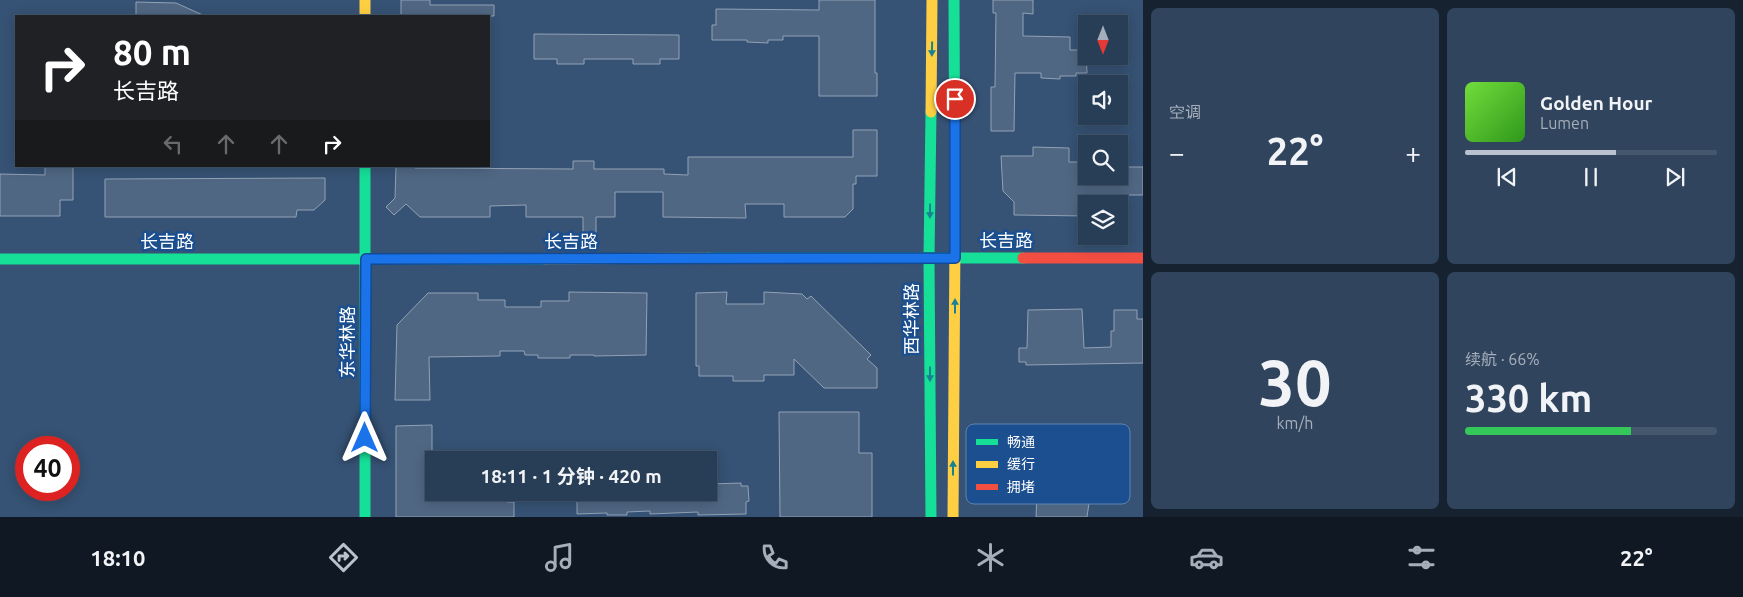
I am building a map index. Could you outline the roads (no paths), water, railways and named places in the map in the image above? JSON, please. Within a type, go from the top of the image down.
[{"type":"street","points":[[365,0],[365,15]]},
{"type":"street","name":"西华林路","points":[[931,517],[929,259],[932,0]]},
{"type":"street","points":[[953,517],[954,0]]},
{"type":"street","name":"东华林路","points":[[364,517],[365,167]]},
{"type":"street","name":"长吉路","points":[[0,259],[1143,258]]}]
